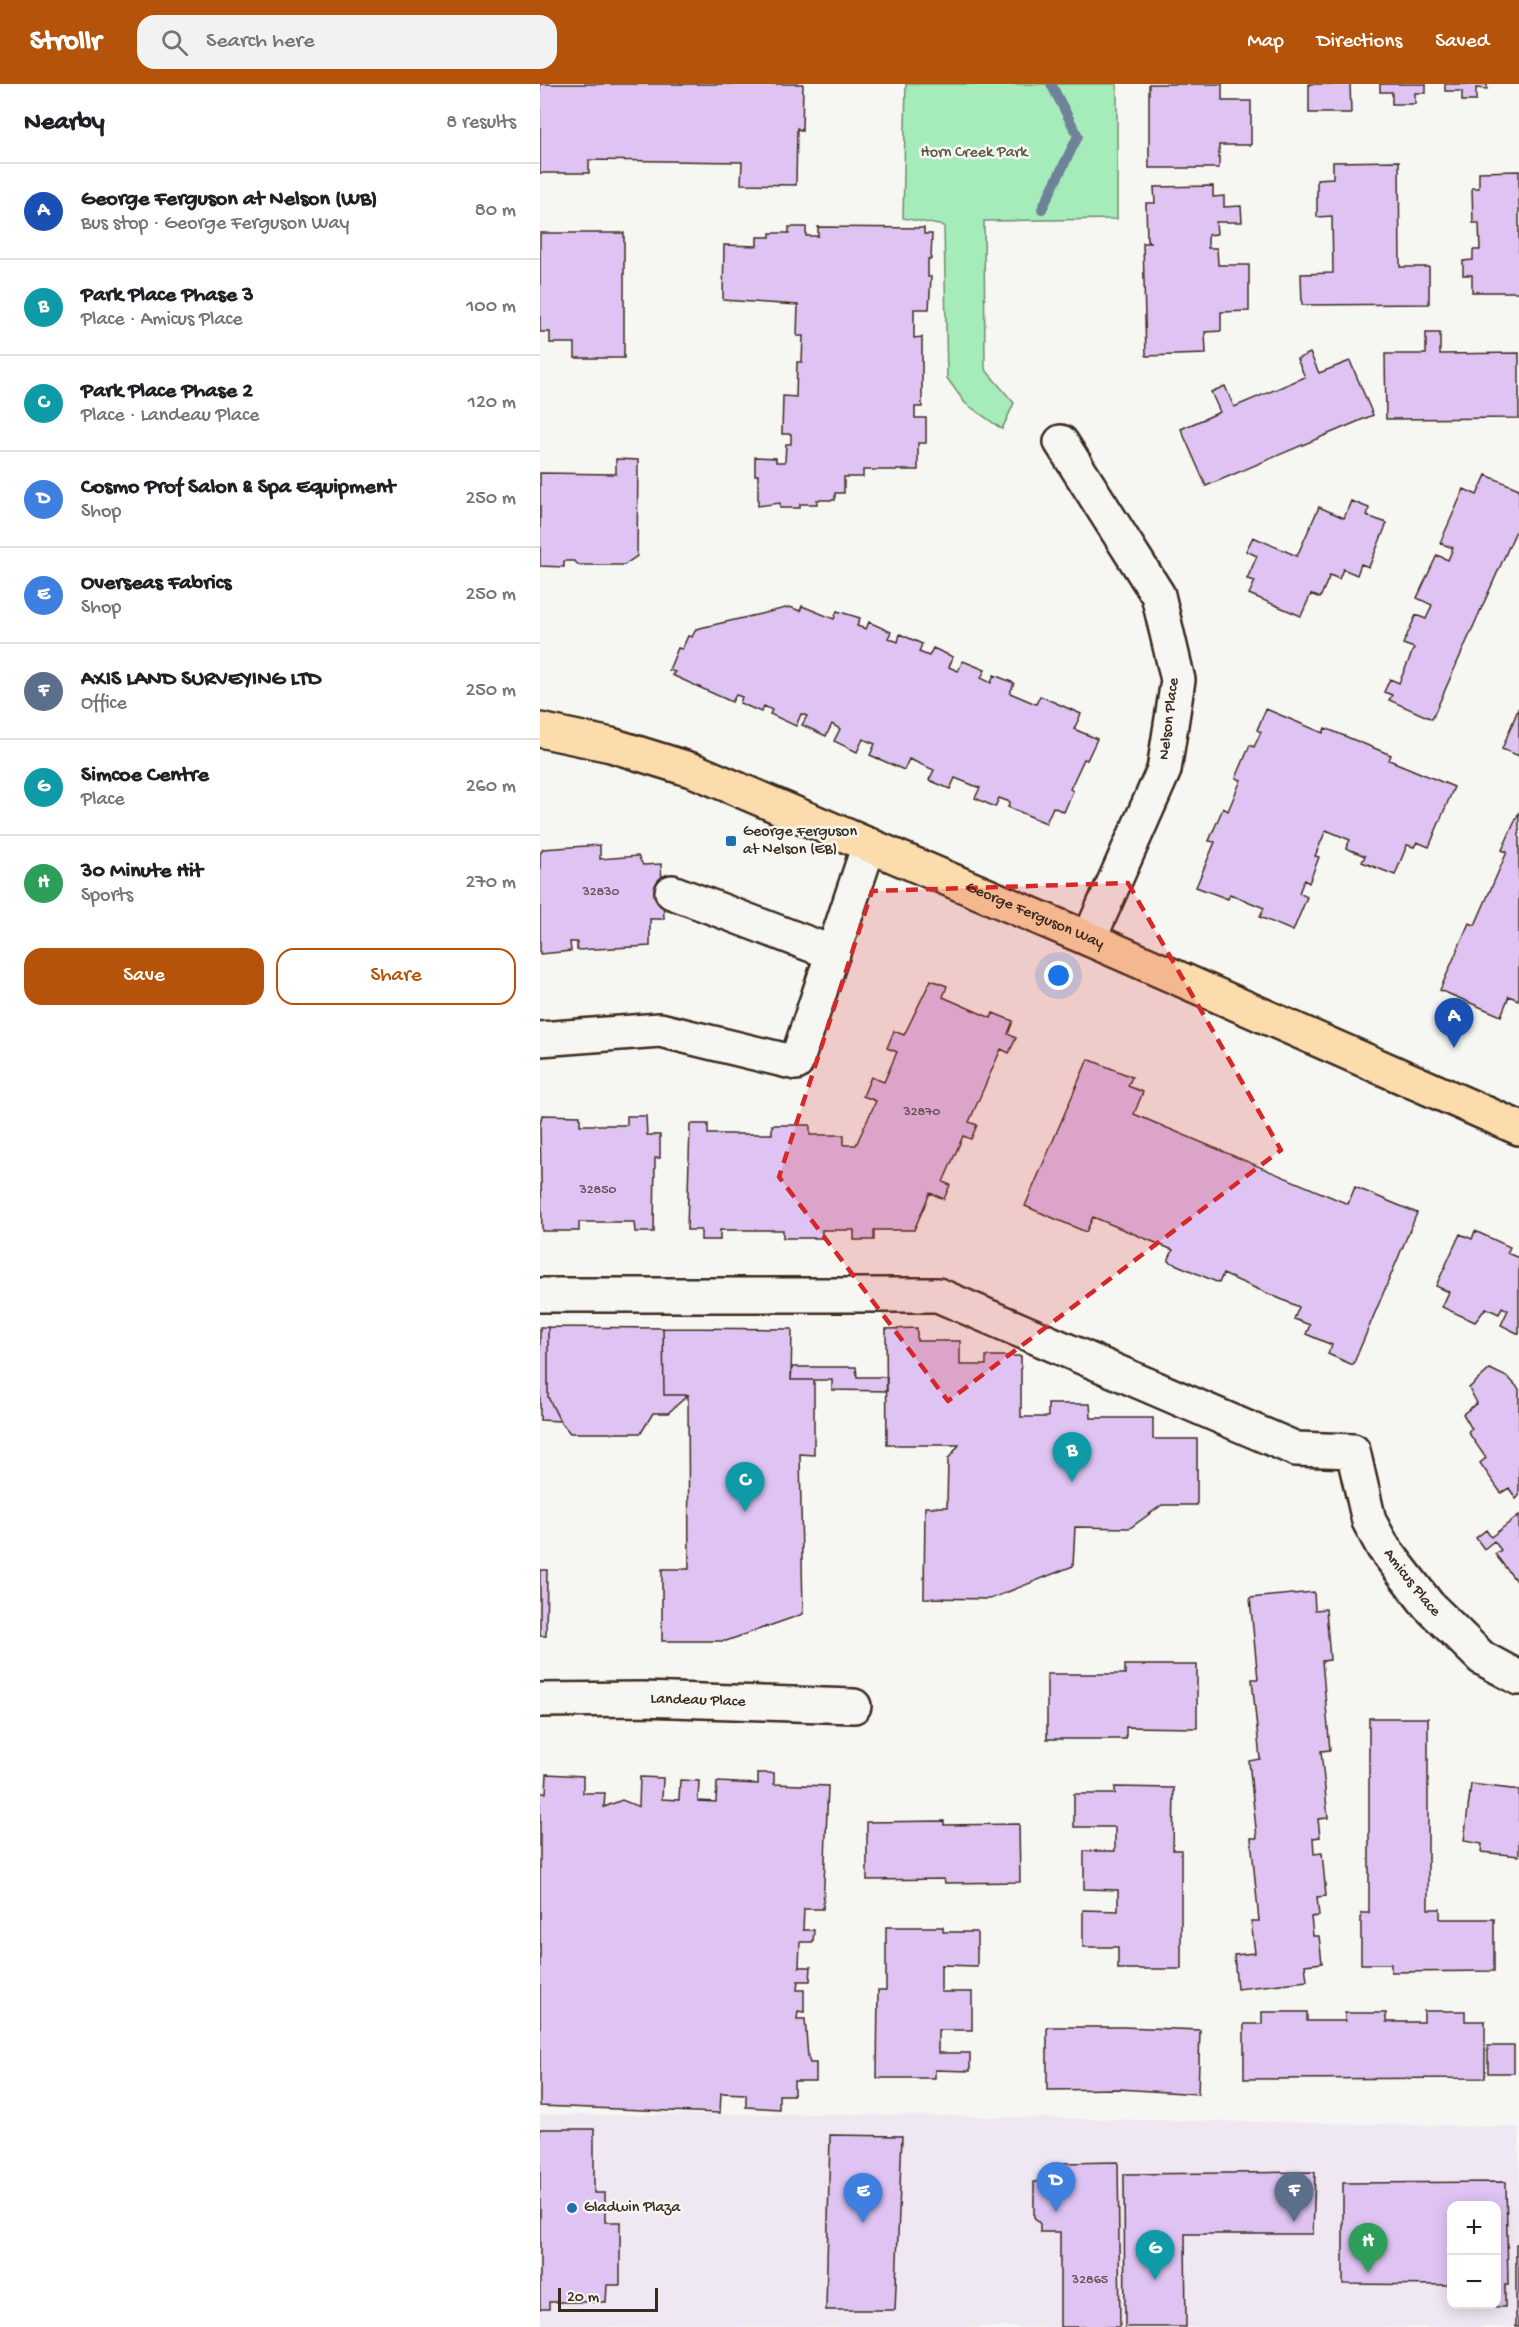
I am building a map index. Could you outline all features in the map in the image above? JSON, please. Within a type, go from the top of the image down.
[{"type":"main road","name":"George Ferguson Way","points":[[540,730],[611,745],[695,771],[1089,939],[1519,1128]]},
{"type":"street","name":"Nelson Place","points":[[1061,442],[1158,595],[1178,680],[1164,770],[1089,939]]},
{"type":"street","points":[[540,1039],[660,1030],[796,1063],[869,845]]},
{"type":"street","points":[[672,892],[833,953]]},
{"type":"street","name":"Amicus Place","points":[[540,1295],[938,1295],[1296,1449],[1353,1451],[1369,1521],[1383,1547],[1428,1605],[1482,1658],[1519,1678]]},
{"type":"street","name":"Landeau Place","points":[[540,1700],[642,1699],[854,1706]]},
{"type":"highlighted area","points":[[1128,883],[1281,1150],[948,1401],[779,1177],[872,891]]},
{"type":"shaded area","points":[[837,2114],[1519,2127],[1519,2327],[540,2327],[540,2115]]},
{"type":"green space","name":"Horn Creek Park","points":[[906,84],[1117,84],[1117,219],[984,221],[985,369],[1014,403],[1002,429],[965,403],[947,378],[944,226],[903,218]]},
{"type":"building","points":[[540,84],[803,84],[802,131],[797,128],[796,185],[741,184],[742,162],[589,160],[589,173],[540,173]]},
{"type":"building","points":[[1149,84],[1222,84],[1222,101],[1251,101],[1251,145],[1219,145],[1219,168],[1149,168]]},
{"type":"building","points":[[1309,84],[1350,84],[1351,113],[1309,113]]},
{"type":"building","points":[[1380,84],[1426,84],[1426,93],[1415,93],[1415,104],[1392,104],[1392,92],[1380,92]]},
{"type":"building","points":[[1445,84],[1487,84],[1487,89],[1476,88],[1476,101],[1462,101],[1462,91],[1445,91]]},
{"type":"building","points":[[1399,161],[1400,267],[1429,267],[1429,304],[1302,305],[1301,274],[1333,273],[1332,216],[1317,217],[1317,179],[1333,178],[1333,162]]},
{"type":"building","points":[[1519,171],[1519,292],[1472,292],[1472,275],[1463,275],[1463,261],[1473,260],[1473,250],[1480,250],[1479,223],[1473,223],[1472,188],[1479,188],[1479,172]]},
{"type":"building","points":[[1213,186],[1213,197],[1224,196],[1224,207],[1241,206],[1242,222],[1216,222],[1217,234],[1208,235],[1208,248],[1217,248],[1218,265],[1249,265],[1249,311],[1221,312],[1221,331],[1205,332],[1206,354],[1146,356],[1143,243],[1152,243],[1147,241],[1146,203],[1155,203],[1154,187]]},
{"type":"building","points":[[789,227],[806,227],[806,236],[818,236],[818,227],[924,228],[924,234],[932,234],[931,259],[928,259],[928,277],[931,277],[929,309],[914,309],[914,338],[922,337],[922,407],[915,407],[915,418],[926,418],[926,443],[918,443],[918,470],[863,470],[863,477],[844,477],[844,493],[835,493],[835,500],[817,500],[817,504],[800,504],[800,508],[780,508],[780,503],[758,506],[758,475],[755,475],[755,457],[776,458],[776,462],[785,462],[786,444],[791,444],[791,434],[782,434],[783,396],[796,397],[797,362],[802,362],[803,336],[797,336],[798,305],[723,300],[724,245],[757,246],[757,237],[770,237],[770,233],[789,233]]},
{"type":"building","points":[[540,233],[624,233],[624,358],[575,358],[575,343],[550,343],[550,332],[540,332]]},
{"type":"building","points":[[1426,333],[1440,333],[1440,354],[1519,353],[1519,418],[1386,419],[1385,354],[1426,354]]},
{"type":"building","points":[[1310,353],[1319,373],[1350,361],[1373,415],[1206,486],[1181,429],[1220,412],[1211,392],[1225,386],[1234,407],[1305,377],[1297,359]]},
{"type":"building","points":[[616,459],[638,460],[637,556],[624,565],[579,565],[574,561],[564,561],[564,567],[540,566],[540,473],[616,474]]},
{"type":"building","points":[[1486,475],[1519,489],[1519,524],[1432,719],[1389,700],[1392,695],[1384,692],[1390,679],[1399,683],[1414,648],[1403,644],[1416,615],[1426,619],[1432,605],[1417,598],[1437,555],[1448,560],[1453,548],[1440,543],[1464,489],[1477,495]]},
{"type":"building","points":[[1351,501],[1369,508],[1367,516],[1387,523],[1369,567],[1361,564],[1357,575],[1343,569],[1339,579],[1330,575],[1320,598],[1311,594],[1301,616],[1249,594],[1255,581],[1247,579],[1257,556],[1246,551],[1253,537],[1297,556],[1319,507],[1344,518]]},
{"type":"building","points":[[802,606],[834,619],[837,611],[860,618],[857,626],[866,629],[869,622],[891,632],[888,638],[898,642],[900,634],[922,644],[919,652],[929,656],[933,648],[953,657],[949,667],[958,671],[963,661],[985,670],[981,678],[991,683],[994,675],[1014,683],[1010,693],[1036,704],[1040,696],[1081,714],[1074,729],[1097,739],[1087,760],[1084,759],[1070,789],[1073,791],[1064,812],[1053,807],[1046,823],[1008,807],[1010,802],[999,798],[995,807],[975,798],[980,788],[955,778],[950,789],[929,780],[934,770],[909,759],[904,770],[870,755],[875,744],[863,739],[857,752],[834,741],[840,729],[832,724],[826,736],[802,725],[807,716],[801,714],[796,726],[770,714],[772,710],[764,706],[761,712],[740,703],[742,697],[736,695],[732,702],[672,675],[675,672],[669,670],[678,648],[682,649],[688,636],[692,637],[696,629],[790,607],[800,611]]},
{"type":"building","points":[[1519,707],[1519,756],[1502,749]]},
{"type":"building","points":[[1266,709],[1323,733],[1325,728],[1391,755],[1389,760],[1454,787],[1429,847],[1417,842],[1414,847],[1407,845],[1395,875],[1362,862],[1365,856],[1346,848],[1350,840],[1326,830],[1315,856],[1319,857],[1309,883],[1304,880],[1299,893],[1307,897],[1293,931],[1260,917],[1264,908],[1230,894],[1228,899],[1196,887],[1215,842],[1209,841],[1223,808],[1228,811],[1241,780],[1236,778],[1250,745],[1254,747],[1261,732],[1257,730]]},
{"type":"building","points":[[1519,812],[1519,997],[1518,1000],[1509,996],[1501,1016],[1440,990],[1469,923],[1475,925],[1507,852],[1502,850]]},
{"type":"building","points":[[600,845],[600,859],[638,856],[643,865],[661,864],[664,919],[650,919],[650,946],[577,950],[577,942],[570,942],[571,951],[540,954],[540,854],[543,849]]},
{"type":"building","points":[[931,980],[947,986],[943,997],[991,1018],[993,1013],[1013,1021],[1008,1034],[1016,1038],[1009,1053],[1001,1049],[969,1122],[977,1125],[971,1139],[963,1136],[943,1182],[950,1185],[944,1199],[930,1193],[914,1230],[874,1230],[874,1240],[854,1240],[854,1230],[822,1230],[822,1238],[783,1238],[783,1230],[720,1230],[720,1240],[701,1240],[701,1230],[687,1230],[690,1124],[708,1124],[708,1134],[772,1134],[772,1125],[810,1125],[810,1135],[844,1135],[844,1145],[856,1145],[876,1101],[863,1096],[871,1077],[884,1082],[897,1052],[887,1048],[894,1031],[904,1035]]},
{"type":"building","points":[[1088,1059],[1132,1077],[1128,1086],[1143,1092],[1134,1114],[1348,1204],[1355,1187],[1417,1213],[1353,1365],[1328,1354],[1332,1345],[1306,1334],[1310,1325],[1294,1319],[1299,1307],[1223,1274],[1219,1283],[1168,1261],[1173,1250],[1093,1217],[1086,1232],[1025,1206]]},
{"type":"building","points":[[542,1115],[580,1116],[580,1125],[627,1125],[627,1116],[646,1116],[647,1135],[660,1135],[660,1158],[655,1158],[654,1232],[635,1232],[634,1222],[579,1222],[579,1231],[542,1231],[540,1125]]},
{"type":"building","points":[[1475,1231],[1510,1247],[1507,1253],[1519,1258],[1519,1334],[1501,1325],[1508,1310],[1502,1307],[1499,1314],[1486,1308],[1475,1322],[1442,1307],[1449,1292],[1436,1286],[1460,1234],[1472,1239]]},
{"type":"building","points":[[540,1327],[548,1327],[548,1397],[560,1421],[540,1420]]},
{"type":"building","points":[[548,1327],[663,1328],[664,1395],[688,1395],[668,1413],[653,1413],[641,1433],[570,1433],[560,1421],[548,1397]]},
{"type":"building","points":[[663,1328],[792,1329],[791,1380],[814,1380],[814,1455],[800,1454],[803,1614],[726,1641],[662,1641],[662,1569],[689,1569],[688,1395],[664,1395]]},
{"type":"building","points":[[917,1328],[917,1341],[960,1341],[960,1365],[986,1365],[986,1356],[1021,1356],[1021,1417],[1048,1417],[1048,1404],[1090,1404],[1091,1418],[1153,1418],[1153,1439],[1197,1439],[1197,1505],[1162,1505],[1130,1528],[1075,1527],[1073,1566],[990,1599],[924,1598],[925,1507],[947,1507],[948,1459],[959,1445],[887,1445],[886,1329]]},
{"type":"building","points":[[792,1367],[856,1367],[857,1377],[887,1377],[887,1391],[832,1390],[832,1380],[791,1380]]},
{"type":"building","points":[[1490,1369],[1509,1378],[1519,1389],[1519,1496],[1516,1499],[1509,1488],[1501,1493],[1480,1463],[1486,1458],[1468,1432],[1472,1429],[1463,1414],[1477,1403],[1469,1388]]},
{"type":"building","points":[[1519,1515],[1519,1580],[1516,1581],[1495,1554],[1501,1550],[1494,1541],[1484,1549],[1476,1538],[1486,1530],[1491,1537]]},
{"type":"building","points":[[540,1570],[547,1570],[546,1636],[540,1636]]},
{"type":"building","points":[[1314,1592],[1315,1610],[1326,1609],[1330,1660],[1322,1661],[1330,1750],[1321,1751],[1328,1818],[1318,1819],[1320,1837],[1313,1838],[1314,1854],[1322,1853],[1326,1896],[1317,1897],[1319,1916],[1311,1917],[1313,1936],[1319,1936],[1322,1963],[1305,1965],[1307,1981],[1237,1989],[1234,1955],[1255,1953],[1251,1921],[1259,1921],[1251,1838],[1257,1838],[1249,1761],[1260,1759],[1252,1679],[1258,1679],[1250,1598]]},
{"type":"building","points":[[1125,1665],[1197,1665],[1197,1728],[1126,1727],[1126,1739],[1047,1739],[1047,1674],[1125,1674]]},
{"type":"building","points":[[1369,1718],[1428,1718],[1428,1909],[1440,1909],[1440,1919],[1494,1919],[1494,1971],[1391,1972],[1391,1964],[1361,1964],[1361,1913],[1369,1913]]},
{"type":"building","points":[[758,1773],[774,1773],[774,1784],[828,1786],[823,1909],[804,1909],[803,1930],[814,1930],[813,1942],[800,1942],[799,1967],[811,1967],[810,1981],[798,1981],[797,1990],[804,1990],[804,2012],[798,2011],[797,2019],[805,2019],[808,2057],[810,2063],[816,2063],[816,2081],[794,2081],[794,2095],[779,2095],[779,2109],[746,2107],[746,2094],[721,2093],[720,2113],[540,2106],[540,1793],[546,1793],[547,1774],[583,1776],[583,1793],[605,1793],[604,1807],[622,1800],[639,1807],[640,1777],[663,1778],[662,1799],[679,1800],[680,1780],[699,1781],[698,1801],[716,1802],[717,1782],[758,1784]]},
{"type":"building","points":[[1471,1784],[1519,1790],[1519,1856],[1481,1852],[1482,1844],[1464,1841]]},
{"type":"building","points":[[1115,1787],[1174,1788],[1173,1850],[1181,1850],[1181,1969],[1118,1969],[1118,1947],[1083,1947],[1083,1910],[1118,1911],[1118,1890],[1084,1889],[1084,1851],[1115,1851],[1115,1827],[1074,1827],[1074,1794],[1115,1794]]},
{"type":"building","points":[[944,1821],[944,1825],[1019,1824],[1020,1882],[945,1883],[944,1879],[867,1880],[867,1822]]},
{"type":"building","points":[[886,1927],[943,1927],[943,1932],[977,1932],[977,1966],[941,1965],[941,1992],[972,1992],[972,2030],[938,2030],[938,2053],[970,2053],[970,2071],[935,2070],[935,2078],[877,2078],[878,1990],[886,1990]]},
{"type":"building","points":[[1424,2011],[1465,2011],[1465,2021],[1485,2021],[1485,2078],[1244,2079],[1244,2024],[1262,2024],[1262,2012],[1307,2012],[1307,2021],[1345,2021],[1345,2013],[1386,2013],[1386,2022],[1424,2022]]},
{"type":"building","points":[[1047,2027],[1200,2030],[1198,2094],[1119,2089],[1047,2090]]},
{"type":"building","points":[[1488,2046],[1514,2046],[1514,2073],[1488,2073]]},
{"type":"building","name":"Gladwin Plaza","points":[[540,2129],[594,2129],[594,2193],[605,2193],[605,2222],[620,2222],[620,2285],[607,2285],[606,2302],[549,2302],[549,2309],[540,2309]]},
{"type":"building","points":[[830,2135],[902,2136],[895,2310],[826,2310]]},
{"type":"building","points":[[1118,2162],[1120,2327],[1060,2327],[1060,2232],[1040,2232],[1040,2224],[1034,2217],[1034,2182],[1063,2181],[1063,2163]]},
{"type":"building","points":[[1315,2172],[1313,2234],[1185,2234],[1186,2327],[1125,2327],[1124,2174]]},
{"type":"building","points":[[1506,2182],[1508,2285],[1505,2285],[1505,2307],[1501,2307],[1501,2201],[1447,2201],[1447,2285],[1343,2284],[1343,2183]]},
{"type":"building","points":[[1516,2244],[1519,2244],[1519,2327],[1516,2327]]},
{"type":"waterway","points":[[1042,209],[1078,136],[1051,84]]},
{"type":"place","name":"George Ferguson at Nelson (EB)","points":[[731,841]]},
{"type":"place","name":"George Ferguson at Nelson (WB)","points":[[1454,1048]]},
{"type":"place","name":"Park Place Phase 3","points":[[1072,1482]]},
{"type":"place","name":"Park Place Phase 2","points":[[745,1512]]},
{"type":"place","name":"Gladwin Plaza","points":[[572,2208]]},
{"type":"place","name":"Cosmo Prof Salon & Spa Equipment","points":[[1056,2212]]},
{"type":"place","name":"AXIS LAND SURVEYING LTD","points":[[1294,2222]]},
{"type":"place","name":"Overseas Fabrics","points":[[863,2223]]},
{"type":"place","name":"30 Minute Hit","points":[[1368,2273]]},
{"type":"place","name":"Simcoe Centre","points":[[1155,2280]]}]
